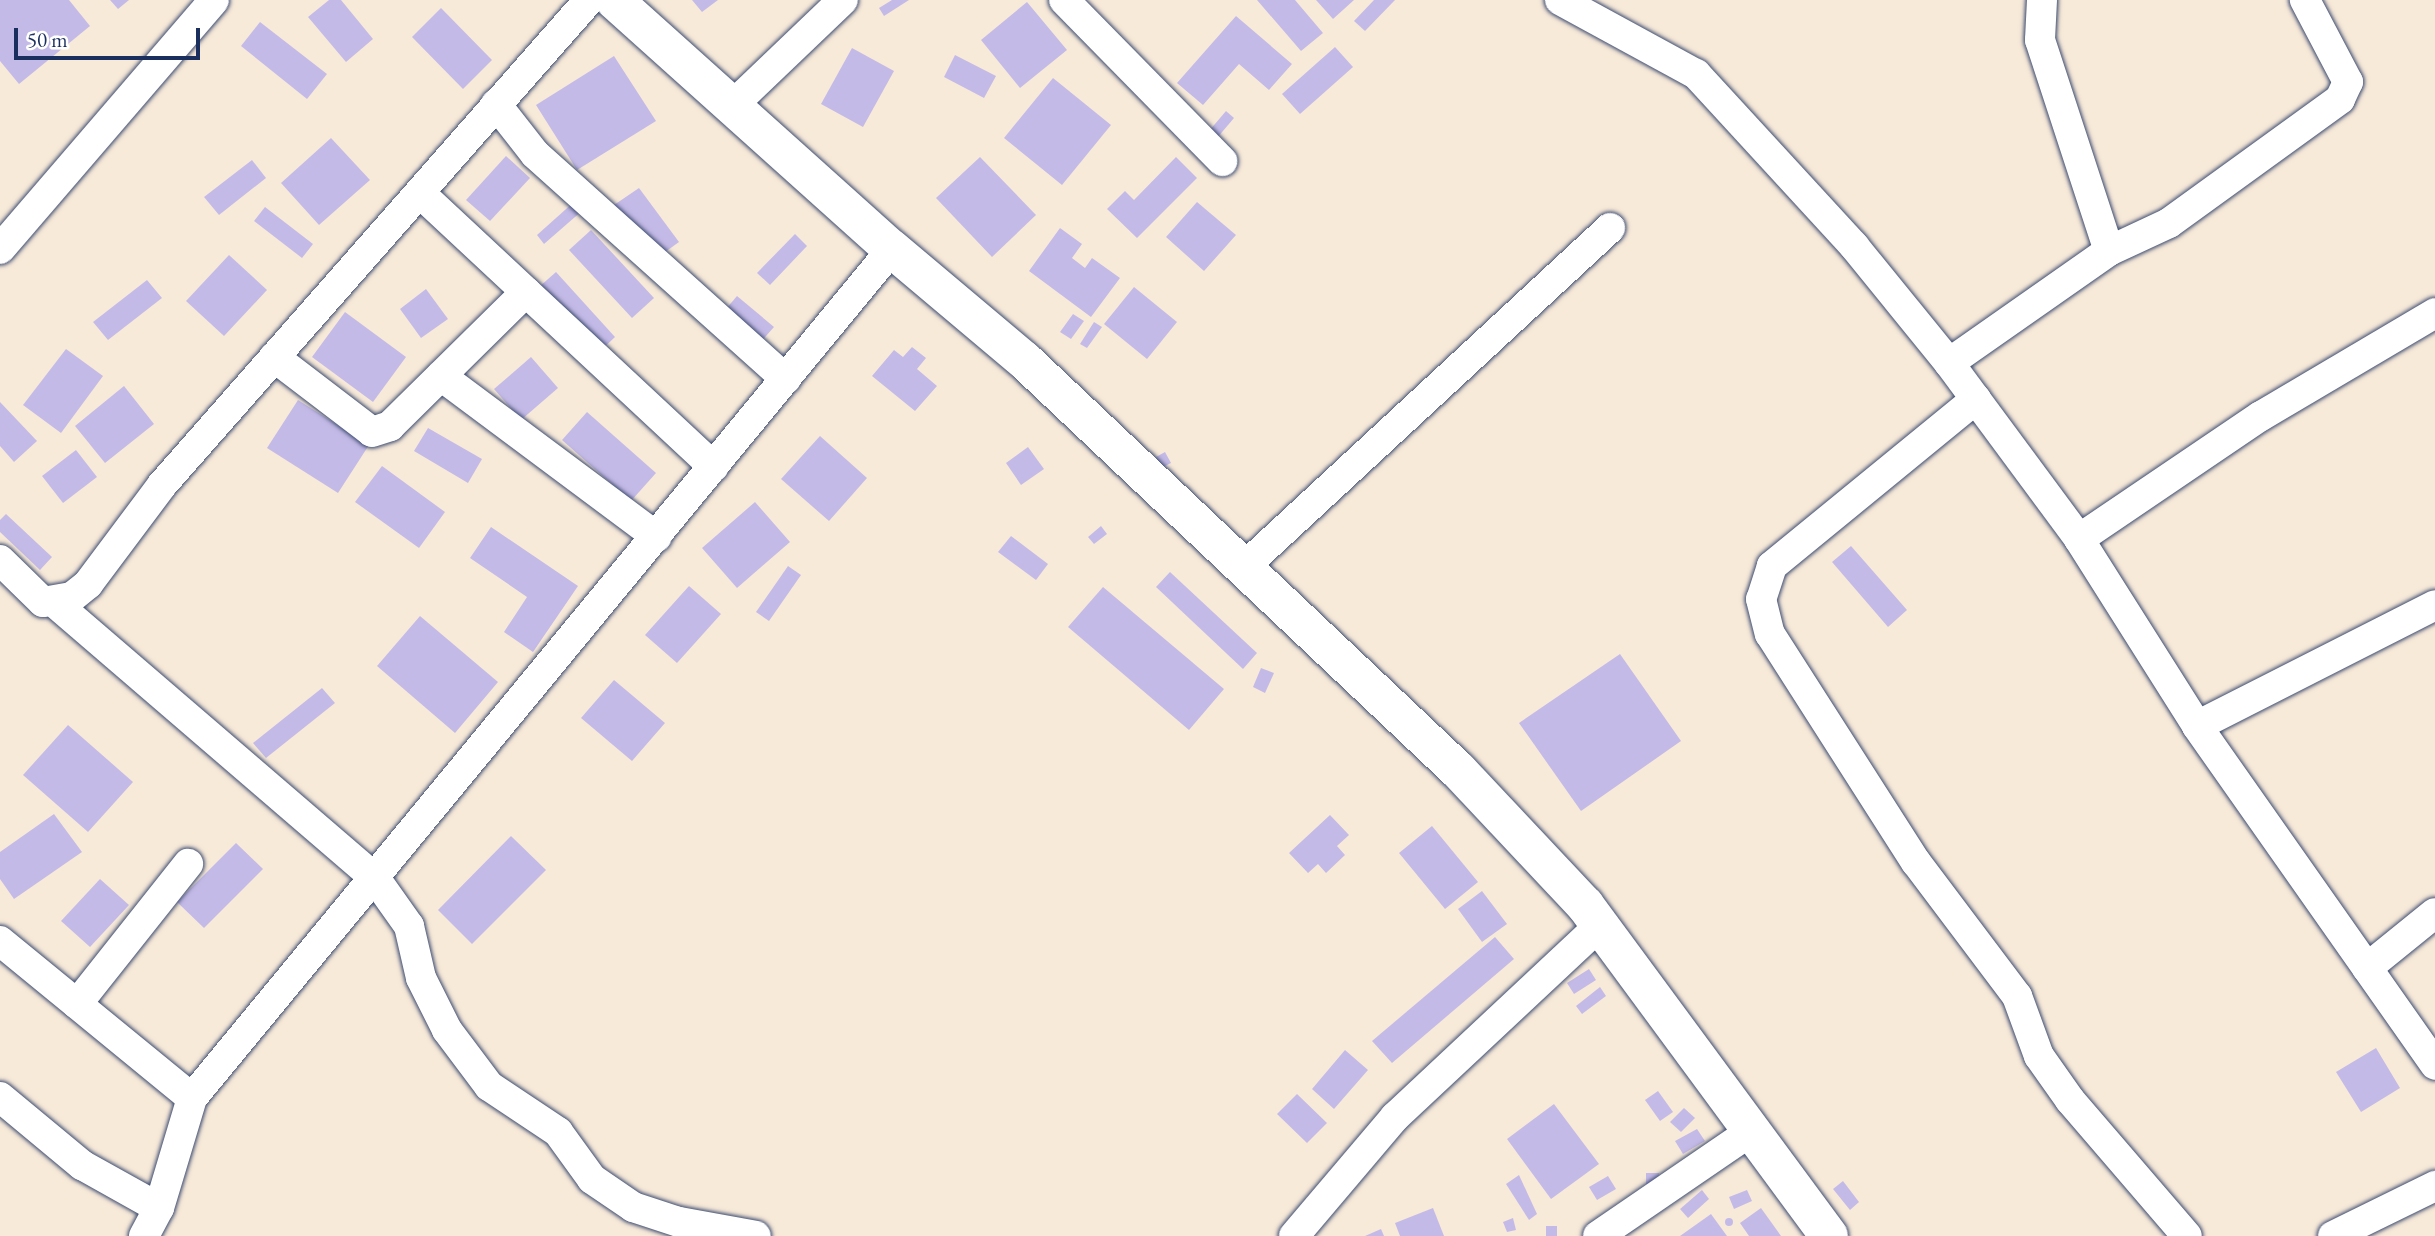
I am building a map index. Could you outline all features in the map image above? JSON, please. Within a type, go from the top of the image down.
[{"type":"street","points":[[0,248],[215,0]]},
{"type":"street","points":[[0,560],[43,602],[55,603],[88,584],[163,485],[589,0]]},
{"type":"street","points":[[614,0],[892,249],[1024,360],[1459,771],[1600,925],[1829,1236]]},
{"type":"street","points":[[733,105],[843,0]]},
{"type":"street","points":[[1064,0],[1222,161]]},
{"type":"street","points":[[1560,0],[1696,74],[1854,246],[1950,363],[2079,540],[2197,726],[2435,1065]]},
{"type":"street","points":[[2042,0],[2040,40],[2109,251]]},
{"type":"street","points":[[1950,363],[2109,251],[2169,223],[2340,99],[2348,82],[2305,0]]},
{"type":"street","points":[[496,104],[536,154],[786,379]]},
{"type":"street","points":[[421,194],[714,467]]},
{"type":"street","points":[[1244,567],[1611,228]]},
{"type":"street","points":[[144,1236],[159,1208],[191,1098],[657,537],[892,249]]},
{"type":"street","points":[[274,358],[372,432],[390,426],[526,292]]},
{"type":"street","points":[[2079,540],[2261,416],[2435,313]]},
{"type":"street","points":[[440,376],[657,537]]},
{"type":"street","points":[[1976,399],[1772,566],[1760,599],[1770,634],[1916,862],[2017,996],[2039,1056],[2070,1100],[2187,1236]]},
{"type":"street","points":[[55,603],[375,878],[410,926],[421,978],[447,1030],[489,1086],[558,1132],[592,1179],[633,1207],[678,1222],[756,1236]]},
{"type":"street","points":[[2197,726],[2435,605]]},
{"type":"street","points":[[77,1004],[188,864]]},
{"type":"street","points":[[2367,968],[2435,913]]},
{"type":"street","points":[[1294,1236],[1395,1117],[1600,925]]},
{"type":"street","points":[[0,941],[191,1098]]},
{"type":"street","points":[[0,1097],[82,1165],[159,1208]]},
{"type":"street","points":[[1598,1236],[1750,1132]]},
{"type":"street","points":[[2333,1236],[2435,1186]]},
{"type":"building","points":[[0,0],[69,0],[90,26],[19,84],[0,61]]},
{"type":"building","points":[[110,0],[129,0],[118,9]]},
{"type":"building","points":[[329,0],[341,0],[373,39],[346,62],[308,17]]},
{"type":"building","points":[[692,0],[718,0],[702,12]]},
{"type":"building","points":[[892,0],[909,0],[884,16],[879,8]]},
{"type":"building","points":[[1257,0],[1295,0],[1323,33],[1301,51]]},
{"type":"building","points":[[1316,0],[1354,0],[1333,19]]},
{"type":"building","points":[[1374,0],[1395,0],[1365,31],[1354,21]]},
{"type":"building","points":[[1027,2],[1067,50],[1020,88],[981,40]]},
{"type":"building","points":[[441,8],[492,60],[463,89],[412,37]]},
{"type":"building","points":[[1236,16],[1292,64],[1269,90],[1239,64],[1203,105],[1177,83]]},
{"type":"building","points":[[260,22],[327,74],[307,99],[241,46]]},
{"type":"building","points":[[1335,47],[1353,67],[1300,114],[1282,94]]},
{"type":"building","points":[[852,48],[894,71],[863,127],[821,104]]},
{"type":"building","points":[[955,55],[996,76],[984,98],[944,77]]},
{"type":"building","points":[[614,56],[656,121],[577,170],[536,105]]},
{"type":"building","points":[[1053,78],[1111,125],[1062,185],[1004,138]]},
{"type":"building","points":[[1226,111],[1234,118],[1217,138],[1209,131]]},
{"type":"building","points":[[331,138],[370,180],[319,225],[281,183]]},
{"type":"building","points":[[506,156],[530,178],[490,221],[466,200]]},
{"type":"building","points":[[980,157],[1036,215],[992,257],[936,198]]},
{"type":"building","points":[[1176,157],[1197,178],[1137,238],[1107,209],[1125,191],[1134,200]]},
{"type":"building","points":[[252,160],[266,178],[219,215],[204,197]]},
{"type":"building","points":[[639,188],[679,242],[654,260],[614,205]]},
{"type":"building","points":[[575,201],[583,210],[544,244],[537,235]]},
{"type":"building","points":[[1197,202],[1236,235],[1204,271],[1166,237]]},
{"type":"building","points":[[265,207],[313,244],[302,258],[254,221]]},
{"type":"building","points":[[1060,228],[1082,244],[1072,258],[1085,268],[1092,258],[1120,278],[1091,317],[1029,271]]},
{"type":"building","points":[[591,230],[654,298],[632,318],[569,250]]},
{"type":"building","points":[[795,234],[807,246],[770,285],[757,273]]},
{"type":"building","points":[[229,255],[267,290],[224,336],[186,301]]},
{"type":"building","points":[[556,272],[615,337],[598,353],[539,287]]},
{"type":"building","points":[[147,280],[162,298],[108,340],[93,322]]},
{"type":"building","points":[[1134,287],[1177,322],[1147,359],[1104,324]]},
{"type":"building","points":[[426,289],[448,319],[421,338],[400,309]]},
{"type":"building","points":[[737,296],[774,327],[757,346],[720,316]]},
{"type":"building","points":[[345,312],[406,357],[373,402],[312,357]]},
{"type":"building","points":[[1073,314],[1084,321],[1071,339],[1060,332]]},
{"type":"building","points":[[1094,322],[1102,327],[1087,348],[1080,344]]},
{"type":"building","points":[[912,347],[926,358],[917,369],[937,386],[915,411],[872,376],[894,350],[903,357]]},
{"type":"building","points":[[66,349],[103,376],[61,433],[23,405]]},
{"type":"building","points":[[531,357],[558,388],[521,420],[494,389]]},
{"type":"building","points":[[124,386],[154,424],[105,463],[75,426]]},
{"type":"building","points":[[298,400],[369,445],[338,493],[267,448]]},
{"type":"building","points":[[0,402],[37,441],[14,462],[0,446]]},
{"type":"building","points":[[587,412],[656,473],[631,501],[562,440]]},
{"type":"building","points":[[428,428],[482,459],[468,483],[414,451]]},
{"type":"building","points":[[820,436],[867,478],[829,521],[781,479]]},
{"type":"building","points":[[1028,447],[1044,469],[1021,485],[1006,463]]},
{"type":"building","points":[[76,450],[97,477],[63,503],[42,476]]},
{"type":"building","points":[[1165,452],[1171,463],[1161,468],[1156,457]]},
{"type":"building","points":[[382,466],[445,512],[419,548],[355,502]]},
{"type":"building","points":[[755,502],[790,542],[737,588],[702,548]]},
{"type":"building","points":[[6,514],[52,557],[40,570],[0,532],[0,520]]},
{"type":"building","points":[[1101,526],[1107,534],[1094,544],[1088,537]]},
{"type":"building","points":[[491,527],[578,586],[533,652],[504,632],[527,597],[470,558]]},
{"type":"building","points":[[1011,536],[1048,564],[1036,580],[998,552]]},
{"type":"building","points":[[1851,546],[1907,610],[1888,627],[1832,562]]},
{"type":"building","points":[[788,566],[801,575],[769,621],[756,612]]},
{"type":"building","points":[[1170,572],[1257,653],[1243,669],[1156,587]]},
{"type":"building","points":[[689,586],[721,614],[677,663],[645,635]]},
{"type":"building","points":[[1103,587],[1224,689],[1189,730],[1068,627]]},
{"type":"building","points":[[420,616],[498,682],[455,733],[377,666]]},
{"type":"building","points":[[1620,654],[1681,741],[1581,811],[1519,723]]},
{"type":"building","points":[[1261,668],[1274,673],[1265,693],[1253,687]]},
{"type":"building","points":[[614,680],[665,723],[632,761],[581,718]]},
{"type":"building","points":[[322,688],[335,703],[266,758],[253,743]]},
{"type":"building","points":[[68,725],[133,782],[88,832],[23,775]]},
{"type":"building","points":[[54,814],[82,852],[14,899],[0,879],[0,852]]},
{"type":"building","points":[[1330,815],[1349,835],[1337,846],[1345,855],[1326,873],[1318,864],[1308,873],[1289,853]]},
{"type":"building","points":[[1432,826],[1478,882],[1445,909],[1399,853]]},
{"type":"building","points":[[511,836],[546,870],[472,944],[438,910]]},
{"type":"building","points":[[236,843],[263,869],[204,928],[177,902]]},
{"type":"building","points":[[100,879],[129,905],[90,947],[61,921]]},
{"type":"building","points":[[1482,891],[1507,924],[1482,942],[1458,909]]},
{"type":"building","points":[[1495,937],[1514,959],[1392,1063],[1372,1041]]},
{"type":"building","points":[[1589,969],[1596,980],[1574,994],[1567,983]]},
{"type":"building","points":[[1600,987],[1606,996],[1582,1014],[1576,1006]]},
{"type":"building","points":[[2376,1048],[2400,1088],[2361,1112],[2336,1072]]},
{"type":"building","points":[[1345,1050],[1368,1070],[1334,1109],[1312,1089]]},
{"type":"building","points":[[1658,1091],[1673,1112],[1660,1121],[1645,1100]]},
{"type":"building","points":[[1297,1094],[1327,1123],[1307,1143],[1277,1114]]},
{"type":"building","points":[[1554,1104],[1599,1164],[1551,1199],[1507,1139]]},
{"type":"building","points":[[1684,1108],[1695,1118],[1681,1132],[1670,1122]]},
{"type":"building","points":[[1697,1129],[1705,1141],[1683,1154],[1675,1141]]},
{"type":"building","points":[[1646,1173],[1659,1173],[1658,1191],[1646,1191]]},
{"type":"building","points":[[1519,1175],[1537,1214],[1529,1220],[1506,1184]]},
{"type":"building","points":[[1608,1176],[1616,1189],[1597,1200],[1589,1187]]},
{"type":"building","points":[[1843,1181],[1859,1202],[1850,1210],[1833,1189]]},
{"type":"building","points":[[1702,1190],[1709,1199],[1688,1218],[1680,1209]]},
{"type":"building","points":[[1747,1190],[1752,1201],[1734,1209],[1729,1197]]},
{"type":"building","points":[[1433,1208],[1444,1236],[1400,1236],[1395,1223]]},
{"type":"building","points":[[1761,1208],[1781,1236],[1749,1236],[1740,1223]]},
{"type":"building","points":[[1711,1214],[1727,1236],[1680,1236]]},
{"type":"building","points":[[1513,1218],[1516,1230],[1507,1232],[1503,1222]]},
{"type":"building","points":[[1729,1218],[1733,1222],[1729,1226],[1725,1222]]},
{"type":"building","points":[[1546,1226],[1557,1226],[1557,1236],[1546,1236]]},
{"type":"building","points":[[1381,1229],[1384,1236],[1365,1236]]}]
